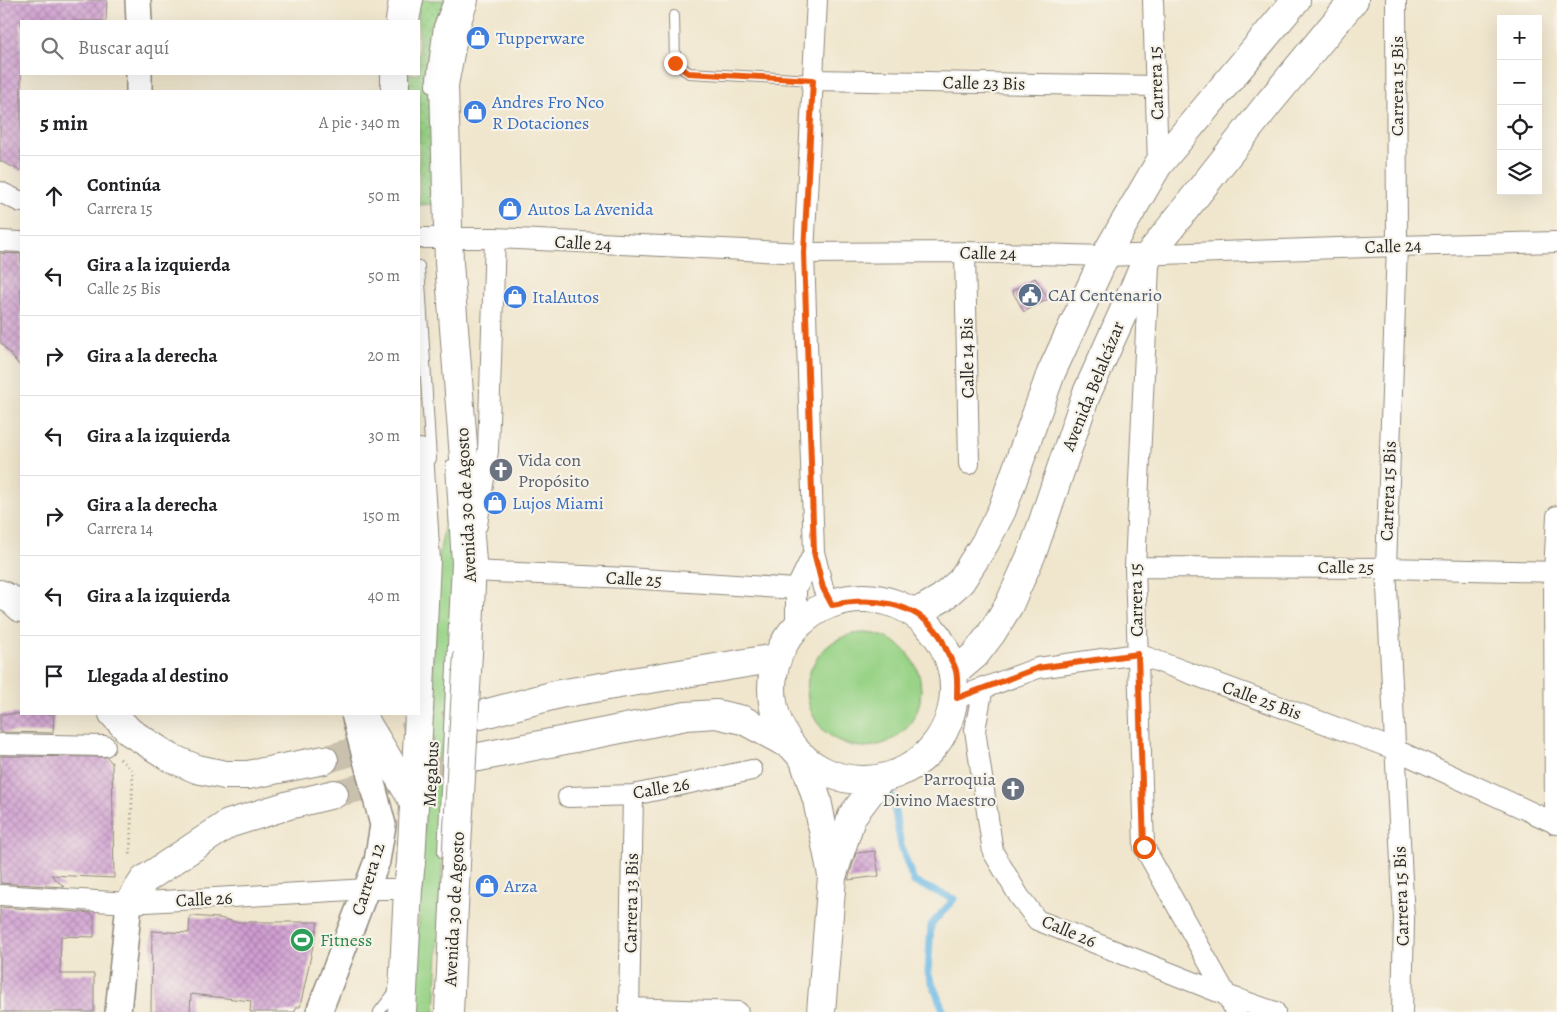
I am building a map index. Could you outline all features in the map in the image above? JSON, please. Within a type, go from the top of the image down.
[{"type":"main road","points":[[400,20],[403,0]]},
{"type":"main road","name":"Avenida 30 de Agosto","points":[[449,1012],[449,863],[468,653],[472,567],[436,238],[444,85],[455,27],[464,0]]},
{"type":"main road","points":[[911,611],[923,609],[942,598],[961,581],[985,543],[1002,510],[1051,373],[1105,256],[1158,165],[1296,0]]},
{"type":"main road","name":"Avenida Belalcázar","points":[[956,671],[981,648],[992,634],[1009,605],[1033,551],[1086,395],[1149,255],[1268,104],[1354,0]]},
{"type":"main road","points":[[395,75],[395,90]]},
{"type":"main road","points":[[420,689],[426,561],[426,463]]},
{"type":"main road","points":[[0,594],[12,600],[20,607]]},
{"type":"main road","points":[[479,757],[686,716],[716,714],[743,720],[794,750],[819,767],[838,774],[881,778],[912,767],[940,742],[950,723],[957,698],[956,671],[940,636],[927,622],[911,611],[894,605],[873,601],[852,601],[832,605],[813,612],[796,622],[788,634],[771,672],[771,704],[777,725],[794,750],[816,800],[832,877]]},
{"type":"main road","points":[[480,715],[559,694],[776,658]]},
{"type":"main road","points":[[362,715],[414,802]]},
{"type":"main road","points":[[402,1012],[408,889],[412,862],[418,715]]},
{"type":"main road","points":[[121,723],[171,758],[197,769],[225,775],[248,775],[324,760]]},
{"type":"main road","points":[[821,1012],[832,877],[852,816],[881,778]]},
{"type":"main road","points":[[129,903],[144,880],[228,824],[289,805],[334,794]]},
{"type":"street","points":[[138,0],[139,20]]},
{"type":"street","points":[[817,0],[804,253],[814,552],[823,588],[832,605]]},
{"type":"street","name":"Carrera 15","points":[[1153,0],[1158,165]]},
{"type":"street","name":"Carrera 15 Bis","points":[[1396,0],[1397,246],[1386,568],[1404,919],[1402,1012]]},
{"type":"street","points":[[139,75],[139,90]]},
{"type":"street","name":"Calle 23 Bis","points":[[813,80],[1156,86]]},
{"type":"street","points":[[0,192],[20,202]]},
{"type":"street","name":"Calle 24","points":[[436,238],[495,238],[804,253],[965,252],[1105,256],[1557,242]]},
{"type":"street","points":[[472,567],[488,451],[495,238]]},
{"type":"street","points":[[0,241],[20,242]]},
{"type":"street","name":"Calle 14 Bis","points":[[965,252],[969,464]]},
{"type":"street","name":"Carrera 15","points":[[1149,255],[1135,567],[1144,847],[1231,1003]]},
{"type":"street","points":[[1556,825],[1557,516]]},
{"type":"street","points":[[796,622],[796,589],[814,552]]},
{"type":"street","name":"Calle 25","points":[[472,567],[796,589]]},
{"type":"street","name":"Calle 25","points":[[1135,567],[1386,568],[1556,572]]},
{"type":"street","name":"Calle 25 Bis","points":[[957,698],[1038,668],[1138,654],[1394,749],[1556,825]]},
{"type":"street","name":"Calle 26","points":[[983,687],[974,730],[993,852],[1019,896],[1038,920],[1231,1003],[1275,1012]]},
{"type":"street","name":"Carrera 12","points":[[319,1012],[368,889],[377,861],[383,825],[354,715]]},
{"type":"street","points":[[0,744],[105,746]]},
{"type":"street","name":"Calle 26","points":[[568,797],[633,794],[752,770]]},
{"type":"street","name":"Carrera 13 Bis","points":[[629,1010],[633,794]]},
{"type":"street","name":"Calle 26","points":[[0,895],[129,903],[368,889],[408,889]]},
{"type":"street","points":[[118,1012],[129,903]]},
{"type":"street","points":[[629,1010],[738,1012]]},
{"type":"lane","points":[[414,20],[418,0]]},
{"type":"lane","points":[[431,93],[439,26],[449,0]]},
{"type":"lane","points":[[674,16],[675,63],[688,73],[813,80]]},
{"type":"lane","points":[[420,294],[426,463]]},
{"type":"lane","name":"Megabus","points":[[449,863],[457,563],[450,453]]},
{"type":"lane","points":[[379,1012],[403,981]]},
{"type":"path","points":[[105,746],[132,771],[130,865]]},
{"type":"green space","points":[[418,0],[449,0],[435,204],[420,205],[420,90],[408,90],[408,75],[420,75],[420,20],[418,20]]},
{"type":"green space","points":[[446,517],[457,563],[435,1012],[414,1012],[438,562]]},
{"type":"green space","points":[[864,633],[886,637],[905,649],[917,668],[921,690],[917,712],[905,731],[886,743],[864,747],[842,743],[823,731],[811,712],[807,690],[811,668],[823,649],[842,637]]},
{"type":"building","points":[[0,0],[107,0],[106,20],[20,20],[20,171],[0,161]]},
{"type":"building","points":[[0,253],[20,254],[20,366],[0,342]]},
{"type":"building","name":"CAI Centenario","points":[[1035,278],[1048,299],[1024,312],[1012,291]]},
{"type":"building","points":[[0,714],[54,715],[53,733],[0,732]]},
{"type":"building","points":[[0,756],[107,757],[112,763],[114,878],[51,875],[64,887],[0,883]]},
{"type":"building","points":[[875,851],[879,876],[848,880],[856,853]]},
{"type":"building","points":[[0,907],[91,913],[94,916],[94,937],[61,936],[60,974],[94,974],[94,1012],[0,1012]]},
{"type":"building","points":[[190,916],[219,918],[236,922],[318,922],[300,1007],[296,1007],[295,1012],[250,1012],[251,1001],[191,994],[190,1012],[151,1012],[152,931],[189,933]]},
{"type":"waterway","points":[[888,785],[901,846],[914,882],[954,899],[931,925],[928,973],[944,1012]]},
{"type":"tunnel","points":[[324,760],[480,715]]},
{"type":"tunnel","points":[[334,794],[478,758]]},
{"type":"place","name":"Tupperware","points":[[478,38]]},
{"type":"place","name":"Andres Fro Nco R Dotaciones","points":[[475,112]]},
{"type":"place","name":"Autos La Avenida","points":[[510,209]]},
{"type":"place","name":"CAI Centenario","points":[[1030,295]]},
{"type":"place","name":"ItalAutos","points":[[515,297]]},
{"type":"place","name":"Vida con Propósito","points":[[501,470]]},
{"type":"place","name":"Lujos Miami","points":[[495,503]]},
{"type":"place","name":"Parroquia Divino Maestro","points":[[1013,789]]},
{"type":"place","name":"Arza","points":[[487,886]]},
{"type":"place","name":"Fitness","points":[[302,940]]},
{"type":"route","points":[[675,63],[688,73],[813,80],[804,253],[814,552],[823,588],[832,605],[852,601],[873,601],[911,611],[927,622],[940,636],[956,671],[957,698],[1038,668],[1138,654],[1144,847]]}]
